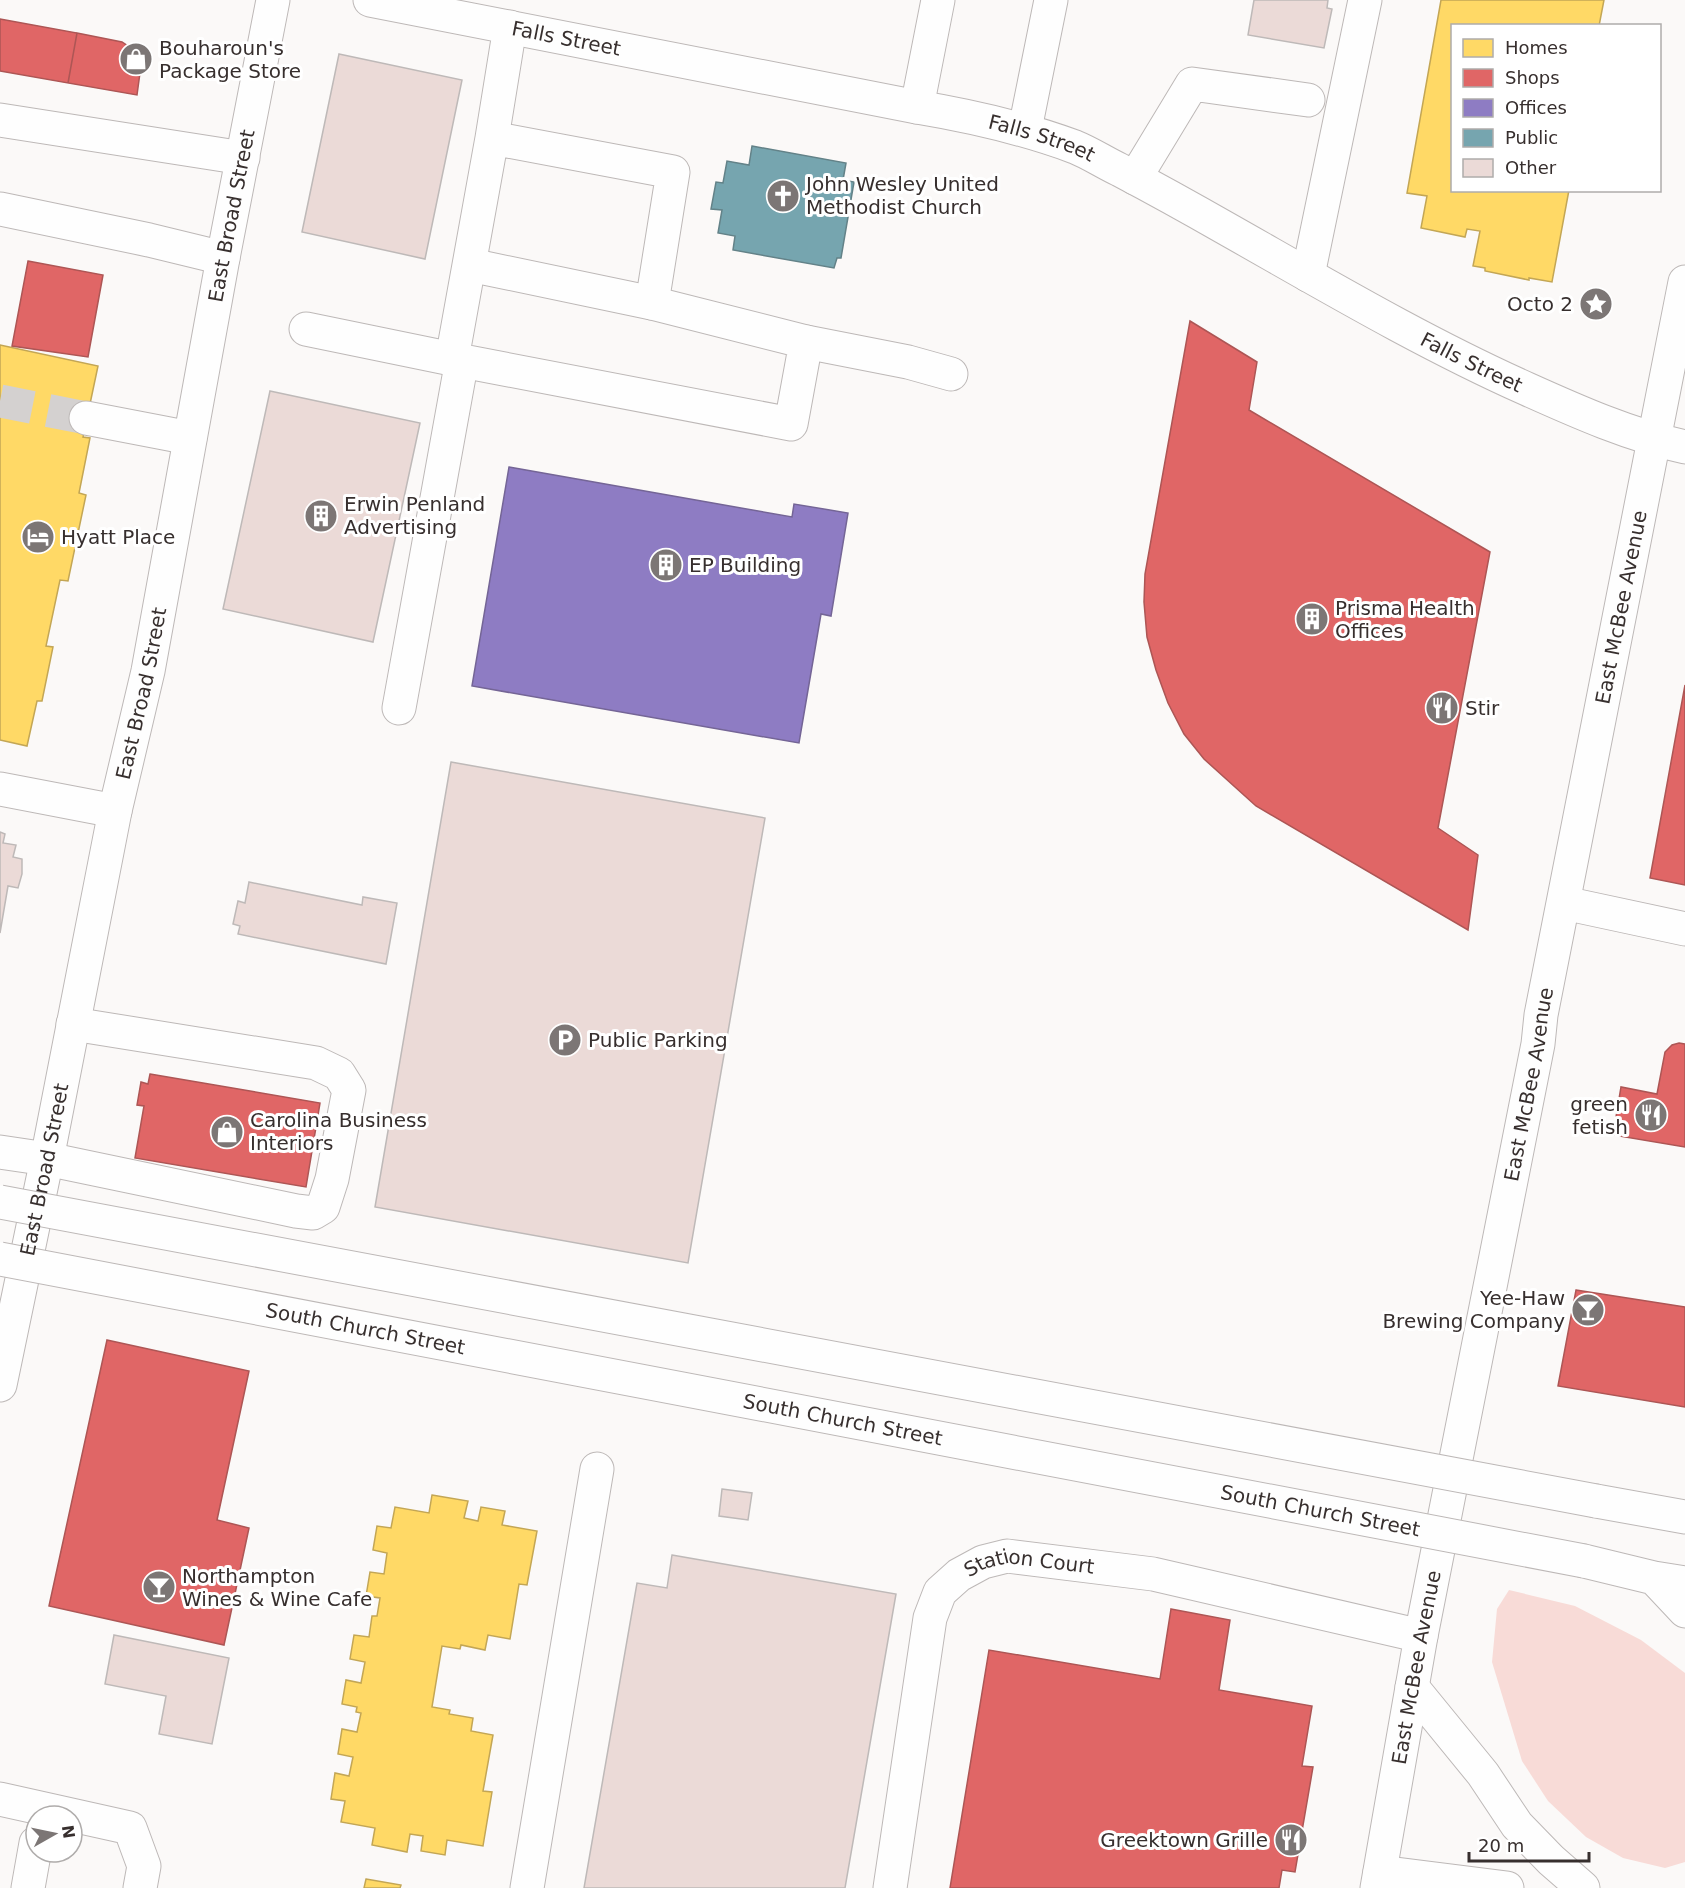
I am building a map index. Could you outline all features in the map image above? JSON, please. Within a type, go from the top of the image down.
[{"type":"street","name":"East Broad Street","points":[[0,1384],[47,1160],[115,811],[148,671],[223,258],[273,0]]},
{"type":"street","name":"Falls Street","points":[[370,0],[961,114],[1025,129],[1077,148],[1135,178],[1479,368],[1573,410],[1670,443]]},
{"type":"street","points":[[917,107],[938,0]]},
{"type":"street","points":[[1025,129],[1051,0]]},
{"type":"street","points":[[1308,275],[1365,0]]},
{"type":"street","points":[[399,708],[510,27]]},
{"type":"street","points":[[1135,178],[1192,84],[1308,100]]},
{"type":"street","points":[[0,120],[243,158]]},
{"type":"street","points":[[492,138],[673,172],[652,303]]},
{"type":"street","points":[[0,209],[223,258]]},
{"type":"street","points":[[470,265],[652,303],[806,342],[908,362],[951,374]]},
{"type":"street","name":"East McBee Avenue","points":[[1379,1880],[1421,1636],[1538,1044],[1541,1015],[1564,903],[1670,443],[1685,282]]},
{"type":"street","points":[[306,329],[791,424],[806,342]]},
{"type":"street","points":[[86,418],[190,438]]},
{"type":"street","points":[[0,789],[115,811]]},
{"type":"street","points":[[1564,903],[1685,929]]},
{"type":"street","points":[[0,1152],[296,1211],[313,1213],[323,1207],[332,1179],[349,1090],[339,1074],[316,1063],[74,1024]]},
{"type":"street","points":[[0,1202],[1685,1517]]},
{"type":"street","name":"South Church Street","points":[[0,1259],[1584,1561],[1670,1580]]},
{"type":"street","points":[[527,1888],[597,1469]]},
{"type":"street","name":"Station Court","points":[[890,1888],[930,1618],[940,1592],[959,1575],[983,1562],[1007,1556],[1153,1574],[1421,1636]]},
{"type":"street","points":[[1670,1580],[1685,1611]]},
{"type":"street","points":[[1412,1687],[1483,1774],[1517,1825],[1551,1860],[1583,1888]]},
{"type":"street","points":[[0,1799],[24,1807]]},
{"type":"street","points":[[84,1820],[130,1828],[144,1866],[140,1888]]},
{"type":"street","points":[[28,1888],[32,1864]]},
{"type":"street","points":[[1379,1880],[1507,1888]]},
{"type":"shaded area","points":[[1509,1590],[1575,1606],[1641,1640],[1685,1673],[1685,1862],[1665,1868],[1623,1858],[1586,1837],[1548,1801],[1522,1761],[1492,1662],[1497,1609]]},
{"type":"building: Homes","points":[[1441,0],[1604,0],[1599,24],[1451,24],[1451,192],[1569,192],[1552,282],[1529,278],[1529,280],[1485,271],[1485,268],[1473,266],[1480,231],[1467,229],[1465,237],[1421,228],[1427,196],[1407,193]]},
{"type":"building: Homes","name":"Hyatt Place","points":[[0,345],[98,366],[83,437],[90,438],[79,493],[86,495],[68,581],[60,580],[46,646],[53,647],[42,701],[37,701],[27,746],[0,740]]},
{"type":"building: Homes","points":[[432,1495],[468,1501],[464,1518],[478,1521],[481,1507],[505,1511],[502,1525],[537,1531],[527,1585],[519,1584],[510,1639],[488,1635],[485,1650],[461,1645],[460,1649],[442,1646],[432,1707],[450,1710],[449,1714],[473,1718],[471,1731],[493,1735],[483,1791],[492,1792],[483,1846],[447,1840],[445,1855],[421,1851],[423,1836],[410,1834],[407,1852],[372,1845],[375,1828],[341,1822],[345,1801],[331,1799],[335,1773],[349,1776],[353,1757],[338,1754],[342,1729],[357,1732],[361,1713],[356,1712],[357,1707],[342,1704],[346,1680],[361,1683],[365,1662],[350,1659],[354,1635],[369,1637],[372,1616],[377,1616],[380,1598],[366,1596],[370,1572],[384,1574],[387,1553],[373,1550],[377,1526],[391,1528],[395,1507],[429,1513]]},
{"type":"building: Homes","points":[[366,1879],[401,1885],[400,1888],[364,1888]]},
{"type":"building: Shops","points":[[0,19],[77,33],[68,83],[0,71]]},
{"type":"building: Shops","points":[[77,33],[122,42],[137,52],[142,58],[137,95],[68,83]]},
{"type":"building: Shops","points":[[28,261],[103,275],[88,357],[12,346]]},
{"type":"building: Shops","name":"Prisma Health Offices","points":[[1190,321],[1257,362],[1249,410],[1490,552],[1438,828],[1478,855],[1468,930],[1256,806],[1204,759],[1184,734],[1168,703],[1147,637],[1144,602],[1145,574]]},
{"type":"building: Shops","points":[[1685,685],[1685,885],[1650,878]]},
{"type":"building: Shops","name":"green fetish","points":[[1685,1044],[1685,1147],[1613,1135],[1621,1087],[1657,1094],[1665,1052],[1672,1045]]},
{"type":"building: Shops","name":"Carolina Business Interiors","points":[[150,1074],[320,1103],[306,1187],[135,1158],[144,1106],[137,1105],[141,1082],[148,1084]]},
{"type":"building: Shops","points":[[1576,1290],[1685,1307],[1685,1407],[1558,1386]]},
{"type":"building: Shops","points":[[107,1340],[249,1371],[217,1520],[249,1528],[224,1645],[49,1606]]},
{"type":"building: Shops","points":[[1171,1609],[1230,1620],[1219,1690],[1312,1706],[1302,1766],[1313,1767],[1295,1872],[1282,1870],[1279,1888],[950,1888],[989,1650],[1160,1679]]},
{"type":"building: Offices","name":"EP Building","points":[[509,467],[792,517],[794,504],[848,513],[831,616],[821,614],[799,743],[472,686]]},
{"type":"building: Public","name":"John Wesley United Methodist Church","points":[[752,146],[846,163],[843,180],[854,182],[841,258],[837,258],[834,268],[733,250],[735,236],[718,233],[722,210],[711,209],[716,182],[723,183],[727,161],[749,165]]},
{"type":"building: Other","points":[[1254,0],[1328,0],[1327,8],[1332,9],[1324,48],[1248,35]]},
{"type":"building: Other","points":[[339,54],[462,80],[425,259],[302,232]]},
{"type":"building: Other","name":"Erwin Penland Advertising","points":[[270,391],[420,423],[373,642],[223,609]]},
{"type":"building: Other","name":"Public Parking","points":[[451,762],[765,818],[688,1263],[375,1207]]},
{"type":"building: Other","points":[[0,832],[5,834],[3,843],[16,845],[13,857],[22,859],[22,874],[18,888],[8,886],[0,933]]},
{"type":"building: Other","points":[[249,882],[362,905],[363,897],[397,903],[386,964],[238,934],[240,926],[233,924],[238,901],[245,903]]},
{"type":"building: Other","points":[[722,1489],[752,1493],[748,1520],[719,1516]]},
{"type":"building: Other","points":[[672,1555],[896,1594],[845,1888],[584,1888],[637,1583],[667,1588]]},
{"type":"building: Other","points":[[114,1635],[229,1658],[212,1744],[159,1734],[166,1696],[105,1684]]},
{"type":"tunnel","points":[[0,401],[86,418]]},
{"type":"place","name":"Bouharoun's Package Store","points":[[136,59]]},
{"type":"place","name":"John Wesley United Methodist Church","points":[[783,196]]},
{"type":"place","name":"Octo 2","points":[[1596,304]]},
{"type":"place","name":"Erwin Penland Advertising","points":[[321,516]]},
{"type":"place","name":"Hyatt Place","points":[[38,537]]},
{"type":"place","name":"EP Building","points":[[666,565]]},
{"type":"place","name":"Prisma Health Offices","points":[[1312,619]]},
{"type":"place","name":"Stir","points":[[1442,708]]},
{"type":"place","name":"Public Parking","points":[[565,1040]]},
{"type":"place","name":"green fetish","points":[[1651,1115]]},
{"type":"place","name":"Carolina Business Interiors","points":[[227,1132]]},
{"type":"place","name":"Yee-Haw Brewing Company","points":[[1588,1310]]},
{"type":"place","name":"Northampton Wines & Wine Cafe","points":[[159,1587]]},
{"type":"place","name":"Greektown Grille","points":[[1291,1840]]}]
